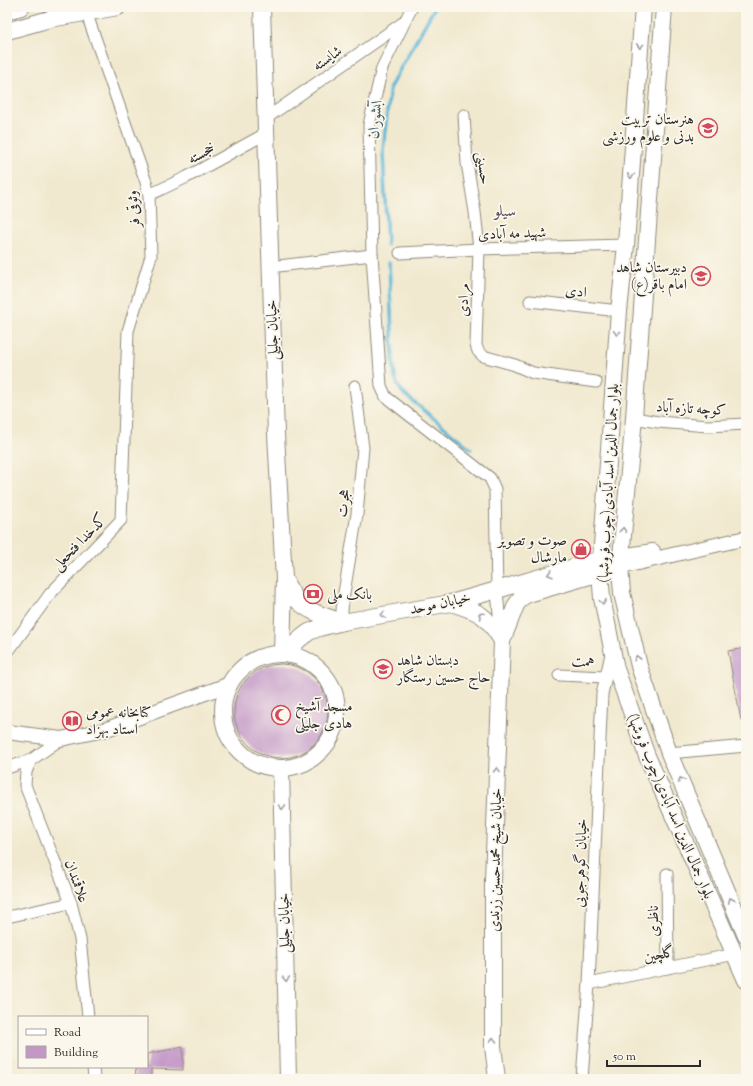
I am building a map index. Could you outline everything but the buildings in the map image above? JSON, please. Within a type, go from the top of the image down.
[{"type":"main road","points":[[7,11],[21,7]]},
{"type":"main road","points":[[7,31],[50,19],[118,7]]},
{"type":"main road","name":"خیابان جلیلی","points":[[262,7],[276,434],[284,579],[284,654]]},
{"type":"main road","name":"بلوار جمال الدین اسد آبادی(چوب فروشها)","points":[[643,7],[626,246],[619,311],[600,566],[602,598],[616,669],[646,756],[746,980]]},
{"type":"main road","name":"بلوار جمال الدین اسد آبادی(چوب فروشها)","points":[[664,7],[634,418],[620,562],[622,593],[639,666],[669,753],[746,936]]},
{"type":"main road","points":[[502,641],[516,605],[521,598],[600,566],[620,562]]},
{"type":"main road","name":"خیابان موحد","points":[[284,654],[309,632],[320,628],[343,622],[451,603],[497,590],[600,566]]},
{"type":"main road","points":[[284,579],[292,594],[298,601],[321,615],[343,622]]},
{"type":"main road","points":[[451,603],[473,610],[486,617],[502,641]]},
{"type":"main road","name":"خیابان شیخ محمدحسین زرندی","points":[[497,1079],[493,1046],[493,880],[502,641]]},
{"type":"main road","points":[[284,654],[307,659],[320,669],[331,682],[335,693],[338,715],[334,732],[325,746],[313,758],[298,765],[281,768],[264,766],[249,759],[236,747],[228,733],[223,717],[224,700],[230,684],[240,670],[253,660],[269,655],[284,654]]},
{"type":"main road","name":"خیابان جلیلی","points":[[281,768],[288,1079]]},
{"type":"street","points":[[412,7],[382,68],[369,126],[372,255],[381,386],[386,397],[490,478],[495,489],[497,590],[502,641]]},
{"type":"street","name":"وثوقی فر","points":[[86,12],[146,182],[149,195],[151,256],[128,331],[125,410]]},
{"type":"street","name":"شایسته","points":[[265,127],[405,22]]},
{"type":"street","name":"حسینی","points":[[464,115],[467,163],[479,249]]},
{"type":"street","name":"خجسته","points":[[149,195],[187,178],[265,127]]},
{"type":"street","name":"شهید مه آبادی","points":[[400,253],[479,249],[626,246]]},
{"type":"street","name":"مرادی","points":[[479,249],[476,345],[478,351],[483,356],[515,365],[533,373],[596,382]]},
{"type":"street","points":[[270,267],[372,255]]},
{"type":"street","name":"ادی","points":[[530,301],[619,311]]},
{"type":"street","name":"هجرت","points":[[343,622],[343,599],[357,514],[363,448],[355,386]]},
{"type":"street","name":"کدخدا فتحعلی","points":[[7,654],[50,594],[121,520],[125,410]]},
{"type":"street","name":"کوچه تازه آباد","points":[[634,418],[658,422],[708,426],[746,424]]},
{"type":"street","points":[[620,562],[746,534]]},
{"type":"street","points":[[620,562],[746,538]]},
{"type":"street","name":"خیابان گوهرجویی","points":[[582,1079],[589,984],[602,694],[612,650]]},
{"type":"street","name":"همت","points":[[559,675],[606,677]]},
{"type":"street","points":[[7,732],[61,739],[104,730],[230,684]]},
{"type":"street","points":[[7,768],[31,760],[61,739]]},
{"type":"street","points":[[669,753],[746,746]]},
{"type":"street","name":"علاقمندان","points":[[31,760],[26,772],[25,785],[71,903],[80,939],[88,1016]]},
{"type":"street","name":"ناظری","points":[[667,874],[668,968]]},
{"type":"street","points":[[7,917],[71,903]]},
{"type":"street","name":"گلچین","points":[[589,984],[735,954]]},
{"type":"street","points":[[93,1068],[94,1079]]},
{"type":"waterway","name":"آبشوران","points":[[387,245],[383,150],[390,87],[435,7]]},
{"type":"waterway","name":"آبشوران","points":[[389,262],[393,360],[395,377],[398,386],[404,394],[471,449]]},
{"type":"place","name":"هنرستان تربیت بدنی و علوم ورزشی","points":[[708,128]]},
{"type":"place","name":"دبیرستان شاهد امام باقر(ع)","points":[[701,276]]},
{"type":"place","name":"صوت و تصویر مارشال","points":[[581,549]]},
{"type":"place","name":"بانک ملی","points":[[313,594]]},
{"type":"place","name":"دبستان شاهد حاج حسین رستگار","points":[[383,669]]},
{"type":"place","name":"مسجد آشیخ هادی جلیلی","points":[[281,715]]},
{"type":"place","name":"کتابخانه عمومی استاد بهزاد","points":[[72,721]]},
{"type":"district","name":"سیلو","points":[[505,210]]}]
